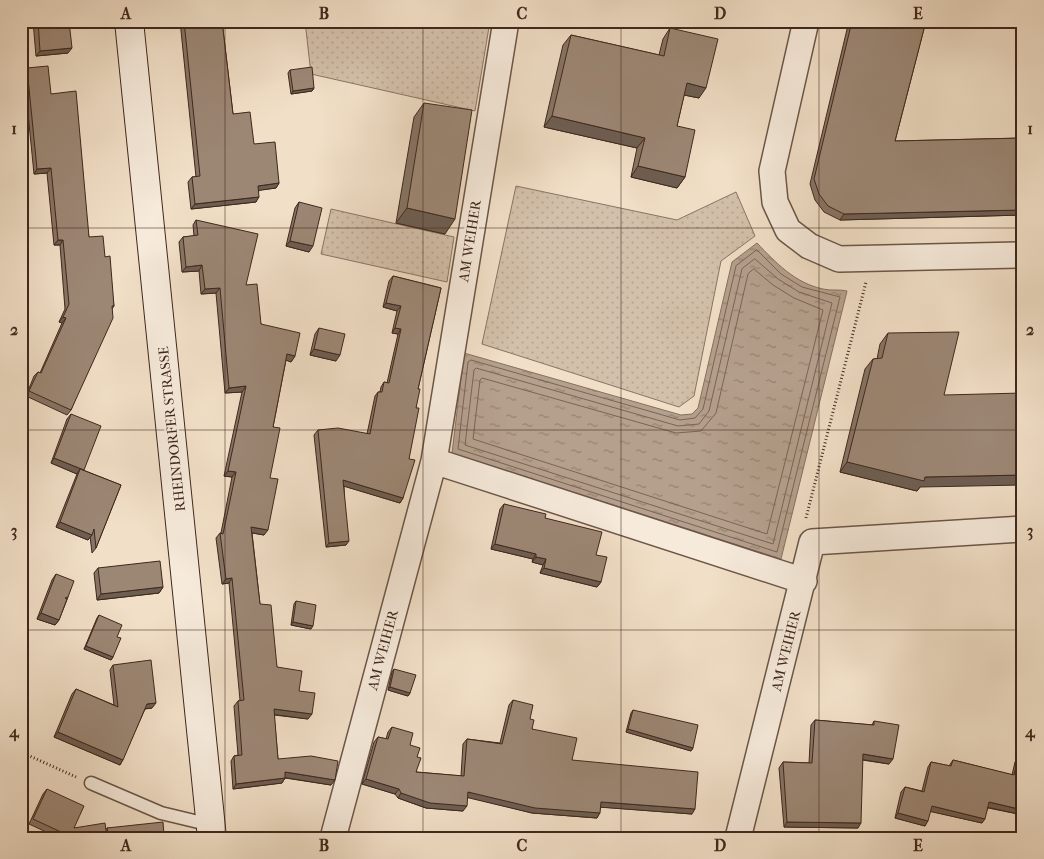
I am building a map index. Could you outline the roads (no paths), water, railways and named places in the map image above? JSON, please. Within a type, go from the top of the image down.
[{"type":"main road","name":"RHEINDORFER STRASSE","points":[[129,21],[211,831]]},
{"type":"street","name":"AM WEIHER","points":[[333,838],[434,461],[506,21]]},
{"type":"street","points":[[806,21],[772,171],[775,202],[788,230],[809,246],[839,259],[872,260],[1023,255]]},
{"type":"street","points":[[434,461],[804,580]]},
{"type":"street","name":"AM WEIHER","points":[[738,838],[812,542],[1023,529]]},
{"type":"lane","points":[[90,783],[161,814],[211,831]]},
{"type":"water","points":[[757,243],[779,265],[804,282],[823,289],[847,291],[781,559],[452,453],[464,353],[681,415],[692,414],[698,408],[732,262]]}]
